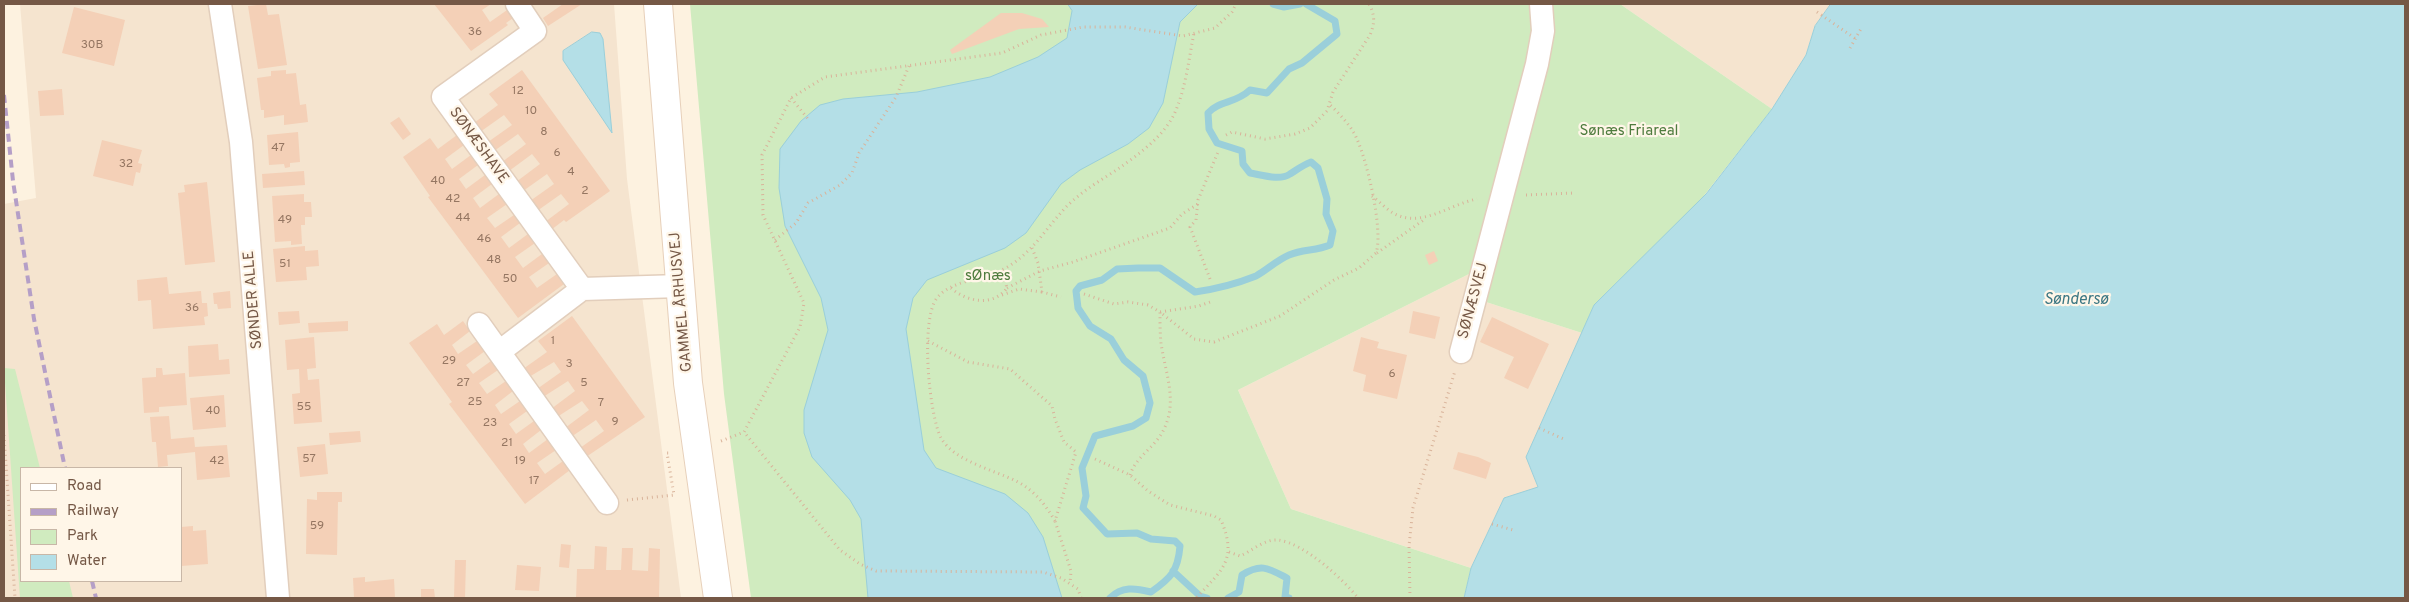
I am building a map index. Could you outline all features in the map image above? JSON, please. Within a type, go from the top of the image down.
[{"type":"street","name":"SØNDER ALLE","points":[[220,4],[241,142],[278,598]]},
{"type":"street","name":"SØNÆSHAVE","points":[[517,4],[536,31],[443,97],[582,289]]},
{"type":"street","name":"GAMMEL ÅRHUSVEJ","points":[[658,4],[688,383],[718,598]]},
{"type":"street","name":"SØNÆSVEJ","points":[[1461,352],[1542,43],[1541,4]]},
{"type":"street","points":[[499,352],[582,289],[680,286]]},
{"type":"street","points":[[479,324],[607,503]]},
{"type":"path","points":[[1080,598],[1078,589],[1061,578],[1043,572],[876,571],[860,564],[840,550],[744,432],[800,327],[804,303],[763,215],[762,155],[790,98],[825,77],[1002,53],[1041,35],[1083,27],[1125,27],[1183,36],[1215,28],[1232,12],[1236,4]]},
{"type":"path","points":[[1226,135],[1238,132],[1265,139],[1295,134],[1310,128],[1321,120],[1333,92],[1370,35],[1374,25],[1374,12],[1370,4]]},
{"type":"path","points":[[1817,12],[1856,39]]},
{"type":"path","points":[[1850,48],[1862,27]]},
{"type":"path","points":[[1070,584],[1071,571],[1055,520],[1043,501],[1016,481],[982,468],[960,455],[942,438],[928,371],[928,319],[932,304],[938,296],[951,288],[1002,270],[1032,248],[1071,202],[1143,150],[1161,133],[1176,112],[1194,33]]},
{"type":"path","points":[[775,240],[796,223],[808,203],[840,185],[852,172],[859,153],[896,97],[908,66]]},
{"type":"path","points":[[790,98],[809,120]]},
{"type":"path","points":[[1329,104],[1354,134],[1364,160],[1379,228],[1376,253]]},
{"type":"path","points":[[1210,279],[1190,227],[1196,220],[1198,204],[1218,152]]},
{"type":"path","points":[[1084,294],[1114,304],[1128,302],[1148,305],[1160,312],[1194,339],[1214,342],[1280,316],[1334,280],[1359,268],[1376,253],[1426,219],[1443,210],[1476,199],[1542,193],[1574,193]]},
{"type":"path","points":[[1372,196],[1394,214],[1426,219]]},
{"type":"path","points":[[1001,296],[1007,288],[1040,271],[1073,262],[1170,228],[1182,214],[1198,204]]},
{"type":"path","points":[[1032,248],[1040,271],[1042,292]]},
{"type":"path","points":[[1002,270],[1007,288]]},
{"type":"path","points":[[951,288],[962,297],[980,301],[1019,289],[1061,297]]},
{"type":"path","points":[[1160,312],[1199,306],[1213,301]]},
{"type":"path","points":[[1130,475],[1133,464],[1161,436],[1169,418],[1169,383],[1161,343],[1160,312]]},
{"type":"path","points":[[928,341],[968,362],[1010,369],[1052,406],[1064,442],[1076,452],[1055,520]]},
{"type":"path","name":"SØNÆSVEJ","points":[[1410,598],[1409,546],[1413,508],[1461,352]]},
{"type":"path","points":[[1539,428],[1566,440]]},
{"type":"path","points":[[4,435],[15,598]]},
{"type":"path","points":[[1095,459],[1130,475],[1148,491],[1170,505],[1214,516],[1221,520],[1229,552],[1227,562],[1196,598]]},
{"type":"path","points":[[653,498],[674,495]]},
{"type":"path","points":[[1492,524],[1513,530]]},
{"type":"path","points":[[1229,552],[1240,556],[1264,542],[1278,540],[1297,547],[1324,565],[1358,598]]},
{"type":"shaded area","points":[[20,4],[614,4],[627,179],[681,598],[4,598],[4,204],[36,198]]},
{"type":"shaded area","points":[[1620,4],[1831,4],[1815,26],[1806,55],[1772,109]]},
{"type":"shaded area","points":[[1471,273],[1486,302],[1582,333],[1527,456],[1538,488],[1504,498],[1471,568],[1291,509],[1238,390]]},
{"type":"green space","name":"sØnæs","points":[[690,4],[1534,4],[1536,32],[1471,273],[1238,390],[1291,509],[1471,568],[1464,598],[751,598],[724,394]]},
{"type":"green space","name":"Sønæs Friareal","points":[[1620,4],[1772,109],[1695,207],[1594,305],[1582,333],[1486,302],[1483,296],[1549,5]]},
{"type":"green space","points":[[4,368],[15,369],[40,467],[20,467],[20,582],[69,582],[73,598],[20,598]]},
{"type":"water","points":[[1068,4],[1198,4],[1180,22],[1163,103],[1149,128],[1128,144],[1080,170],[1061,184],[1026,233],[1005,248],[927,280],[913,298],[906,329],[924,450],[936,468],[1005,494],[1028,513],[1043,537],[1062,598],[868,598],[861,519],[850,500],[812,457],[804,433],[804,410],[828,330],[821,298],[785,226],[779,188],[780,149],[801,121],[820,105],[843,99],[917,92],[990,77],[1038,57],[1067,38],[1072,11]]},
{"type":"water","name":"Søndersø","points":[[1831,4],[2405,4],[2405,598],[1464,598],[1471,568],[1504,498],[1538,487],[1526,457],[1594,305],[1706,194],[1772,109],[1806,55],[1815,26]]},
{"type":"water","points":[[592,32],[600,33],[603,39],[612,133],[563,60],[563,51]]},
{"type":"building","points":[[266,4],[268,15],[279,14],[287,65],[258,69],[248,6]]},
{"type":"building","points":[[434,4],[491,4],[482,10],[490,22],[510,8],[516,16],[506,23],[508,25],[471,51]]},
{"type":"building","points":[[563,4],[582,4],[548,26],[543,18]]},
{"type":"building","points":[[74,7],[125,20],[114,66],[62,53]]},
{"type":"building","points":[[1001,13],[1022,13],[1042,19],[1049,27],[1019,29],[952,54],[950,50]]},
{"type":"building","points":[[286,70],[286,74],[296,73],[300,105],[306,104],[308,122],[284,125],[284,115],[264,118],[264,110],[261,110],[257,78],[271,76],[271,71]]},
{"type":"building","points":[[522,70],[610,191],[566,222],[564,220],[551,230],[545,222],[569,204],[561,194],[537,211],[530,201],[554,184],[547,174],[523,191],[516,182],[540,164],[532,154],[509,171],[502,162],[526,144],[518,134],[494,151],[488,142],[512,125],[504,115],[480,132],[474,123],[498,105],[489,94]]},
{"type":"building","points":[[62,89],[64,115],[40,116],[38,91]]},
{"type":"building","points":[[399,117],[411,134],[403,140],[390,123]]},
{"type":"building","points":[[298,132],[300,162],[290,163],[290,167],[285,168],[284,164],[269,165],[267,135]]},
{"type":"building","points":[[457,135],[464,145],[445,159],[452,169],[471,155],[478,165],[459,179],[466,189],[485,175],[492,184],[473,198],[480,208],[499,194],[507,204],[487,218],[495,228],[514,215],[520,223],[501,237],[509,248],[528,234],[535,243],[515,257],[523,268],[542,254],[549,263],[529,277],[537,288],[557,274],[564,284],[518,318],[428,197],[430,196],[403,157],[430,138],[438,149]]},
{"type":"building","points":[[102,140],[142,150],[138,163],[142,164],[140,173],[136,172],[133,186],[93,176]]},
{"type":"building","points":[[304,171],[305,185],[263,188],[262,174]]},
{"type":"building","points":[[207,182],[215,262],[185,265],[178,193],[185,192],[184,185]]},
{"type":"building","points":[[304,194],[304,202],[311,202],[312,217],[305,217],[305,225],[301,225],[302,244],[291,245],[291,241],[275,242],[272,196]]},
{"type":"building","points":[[305,246],[305,251],[318,250],[319,266],[306,267],[307,280],[276,282],[273,249]]},
{"type":"building","points":[[1434,251],[1438,261],[1429,265],[1425,255]]},
{"type":"building","points":[[167,277],[169,294],[201,291],[202,303],[207,303],[208,316],[204,317],[205,325],[153,329],[151,300],[138,301],[137,280]]},
{"type":"building","points":[[230,291],[231,308],[218,309],[217,304],[214,304],[213,293]]},
{"type":"building","points":[[299,311],[300,323],[279,325],[278,312]]},
{"type":"building","points":[[1413,311],[1440,317],[1435,339],[1409,333]]},
{"type":"building","points":[[572,316],[645,417],[586,457],[580,448],[604,431],[596,420],[571,437],[565,428],[589,410],[582,401],[557,417],[551,409],[575,391],[568,381],[543,397],[537,389],[561,372],[554,362],[529,377],[523,369],[547,352],[538,341]]},
{"type":"building","points":[[1492,317],[1549,344],[1528,389],[1504,378],[1514,357],[1480,342]]},
{"type":"building","points":[[348,321],[348,331],[309,333],[308,323]]},
{"type":"building","points":[[463,321],[470,331],[452,345],[458,354],[477,341],[485,351],[466,365],[473,374],[491,361],[498,370],[479,383],[487,394],[506,381],[513,391],[495,405],[501,414],[520,401],[527,411],[509,424],[516,434],[534,421],[541,430],[523,444],[529,453],[548,439],[556,450],[537,463],[545,474],[563,461],[570,470],[525,504],[449,404],[452,402],[409,343],[437,324],[444,335]]},
{"type":"building","points":[[314,337],[316,368],[307,369],[308,380],[319,379],[322,422],[294,424],[292,394],[300,393],[299,369],[287,370],[285,340]]},
{"type":"building","points":[[1361,337],[1379,342],[1377,348],[1407,355],[1397,399],[1363,391],[1366,375],[1353,371]]},
{"type":"building","points":[[218,344],[219,360],[229,359],[230,374],[189,377],[188,346]]},
{"type":"building","points":[[156,368],[162,368],[163,375],[185,373],[187,405],[159,407],[159,412],[144,413],[142,378],[156,377]]},
{"type":"building","points":[[224,395],[226,427],[193,430],[190,398]]},
{"type":"building","points":[[169,416],[171,439],[194,437],[195,447],[227,445],[230,477],[197,480],[195,452],[167,455],[168,466],[158,467],[156,442],[152,442],[150,417]]},
{"type":"building","points":[[360,431],[361,442],[330,445],[329,433]]},
{"type":"building","points":[[325,444],[328,474],[300,477],[297,447]]},
{"type":"building","points":[[1458,452],[1478,457],[1491,463],[1486,479],[1453,469]]},
{"type":"building","points":[[317,492],[342,492],[342,502],[338,502],[337,555],[306,554],[307,499],[317,500]]},
{"type":"building","points":[[193,526],[193,531],[206,530],[208,564],[182,566],[182,527]]},
{"type":"building","points":[[561,544],[571,545],[569,568],[559,567]]},
{"type":"building","points":[[595,546],[607,547],[606,570],[621,570],[622,548],[633,548],[632,570],[648,571],[649,548],[660,549],[659,598],[576,598],[577,569],[594,569]]},
{"type":"building","points":[[455,560],[466,560],[465,598],[454,598]]},
{"type":"building","points":[[517,565],[541,567],[539,591],[515,590]]},
{"type":"building","points":[[365,577],[365,582],[394,579],[395,598],[354,598],[353,578]]},
{"type":"building","points":[[421,589],[434,589],[435,598],[421,598]]},
{"type":"waterway","points":[[1273,4],[1284,7],[1300,4]]},
{"type":"waterway","points":[[1110,598],[1119,591],[1134,589],[1151,592],[1158,587],[1175,568],[1180,546],[1175,541],[1151,539],[1137,533],[1107,534],[1083,508],[1086,496],[1082,468],[1095,436],[1133,426],[1146,418],[1150,403],[1143,376],[1124,360],[1111,339],[1090,326],[1078,308],[1076,291],[1080,286],[1102,280],[1117,269],[1138,268],[1160,268],[1195,292],[1203,291],[1256,276],[1294,253],[1330,245],[1333,231],[1326,214],[1327,199],[1318,168],[1311,162],[1281,177],[1250,173],[1243,164],[1242,151],[1217,143],[1209,129],[1208,113],[1213,109],[1239,98],[1250,90],[1267,93],[1289,69],[1302,63],[1337,34],[1335,21],[1306,4]]},
{"type":"waterway","points":[[1228,598],[1239,592],[1242,575],[1260,568],[1269,569],[1287,578],[1285,597],[1289,598]]},
{"type":"waterway","points":[[1173,571],[1200,596],[1207,598]]},
{"type":"railway","points":[[4,95],[13,181],[34,319],[65,467]]},
{"type":"railway","points":[[92,582],[96,598]]}]
